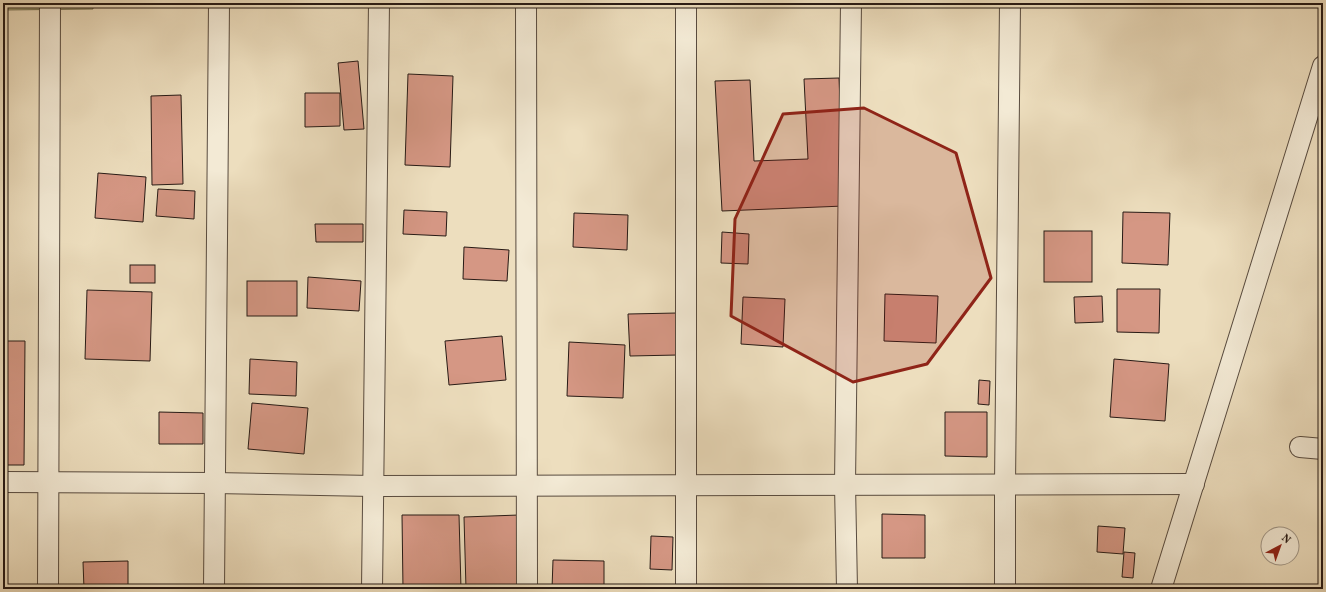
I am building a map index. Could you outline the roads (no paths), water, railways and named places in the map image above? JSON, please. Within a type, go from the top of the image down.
[{"type":"street","points":[[48,589],[50,3]]},
{"type":"street","points":[[214,589],[218,3]]},
{"type":"street","points":[[372,589],[379,3]]},
{"type":"street","points":[[526,3],[526,589]]},
{"type":"street","points":[[686,3],[686,589]]},
{"type":"street","points":[[847,589],[845,484],[851,3]]},
{"type":"street","points":[[1005,589],[1010,3]]},
{"type":"street","points":[[1161,589],[1323,66]]},
{"type":"street","points":[[1300,447],[1323,449]]},
{"type":"street","points":[[3,482],[214,483],[373,486],[1194,484]]}]
